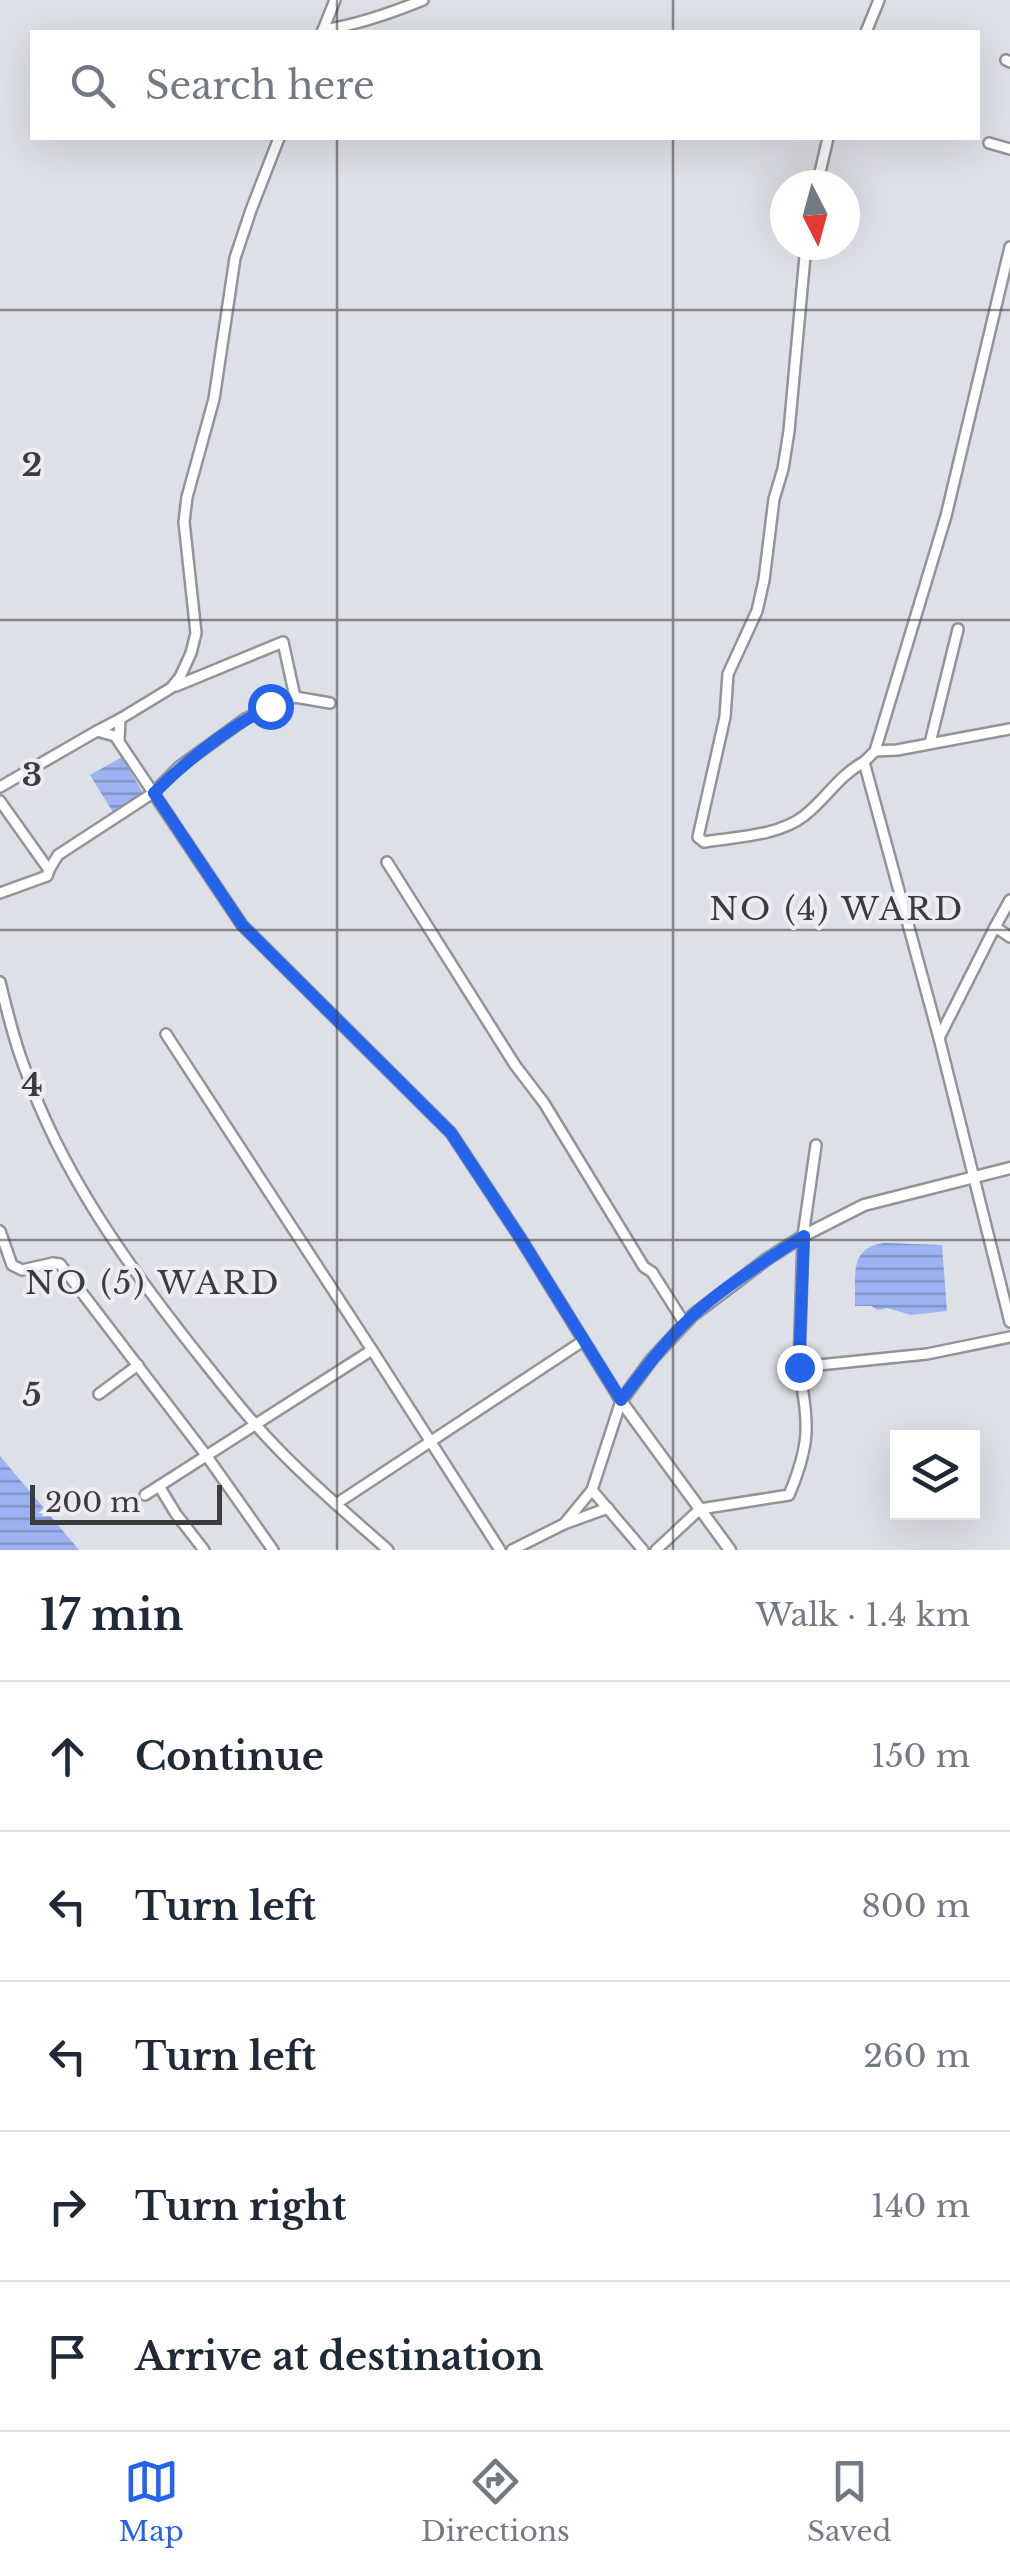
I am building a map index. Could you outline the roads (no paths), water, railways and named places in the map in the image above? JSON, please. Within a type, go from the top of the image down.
[{"type":"main road","points":[[730,1550],[621,1400],[693,1315],[804,1236],[864,1205],[1010,1168]]},
{"type":"street","points":[[323,30],[335,0]]},
{"type":"street","points":[[327,30],[423,0]]},
{"type":"street","points":[[867,30],[879,0]]},
{"type":"street","points":[[171,688],[191,653],[196,633],[184,522],[186,497],[214,399],[235,258],[278,140]]},
{"type":"street","points":[[821,170],[828,140]]},
{"type":"street","points":[[989,143],[1010,149]]},
{"type":"street","points":[[804,260],[790,430],[774,499],[757,610],[728,674],[725,717],[698,837],[704,842],[776,830],[802,818],[846,772],[875,751],[946,516],[1010,247]]},
{"type":"street","points":[[930,743],[958,628]]},
{"type":"street","points":[[0,787],[171,688],[295,637]]},
{"type":"street","points":[[283,642],[295,697]]},
{"type":"street","points":[[0,893],[47,876],[58,855],[154,793],[179,768],[245,719],[295,697],[330,703]]},
{"type":"street","points":[[119,740],[120,719]]},
{"type":"street","points":[[97,730],[119,740],[242,925],[451,1133],[621,1400],[592,1490],[564,1524]]},
{"type":"street","points":[[875,751],[1010,730]]},
{"type":"street","points":[[864,762],[1010,1322]]},
{"type":"street","points":[[0,801],[49,870]]},
{"type":"street","points":[[388,862],[684,1324]]},
{"type":"street","points":[[939,1038],[1010,900]]},
{"type":"street","points":[[994,927],[1010,938]]},
{"type":"street","points":[[0,982],[26,1074],[93,1210],[180,1331],[256,1424],[388,1550]]},
{"type":"street","points":[[166,1034],[500,1550]]},
{"type":"street","points":[[656,1550],[700,1509],[790,1495],[807,1444],[808,1420],[799,1367],[804,1236],[816,1144]]},
{"type":"street","points":[[0,1232],[12,1265],[31,1270],[53,1262],[60,1264],[273,1550]]},
{"type":"street","points":[[799,1367],[928,1354],[1010,1337]]},
{"type":"street","points":[[336,1504],[583,1341]]},
{"type":"street","points":[[145,1495],[372,1350]]},
{"type":"street","points":[[99,1394],[138,1364]]},
{"type":"street","points":[[159,1486],[204,1550]]},
{"type":"street","points":[[592,1490],[643,1550]]},
{"type":"street","points":[[512,1550],[608,1508]]},
{"type":"water","points":[[122,757],[144,795],[114,814],[90,775]]},
{"type":"water","points":[[942,1245],[947,1311],[911,1315],[887,1308],[855,1306],[859,1257],[872,1246]]},
{"type":"water","points":[[0,1456],[79,1550],[0,1550]]},
{"type":"district","name":"NO (4) WARD","points":[[837,909]]},
{"type":"district","name":"NO (5) WARD","points":[[153,1283]]}]
